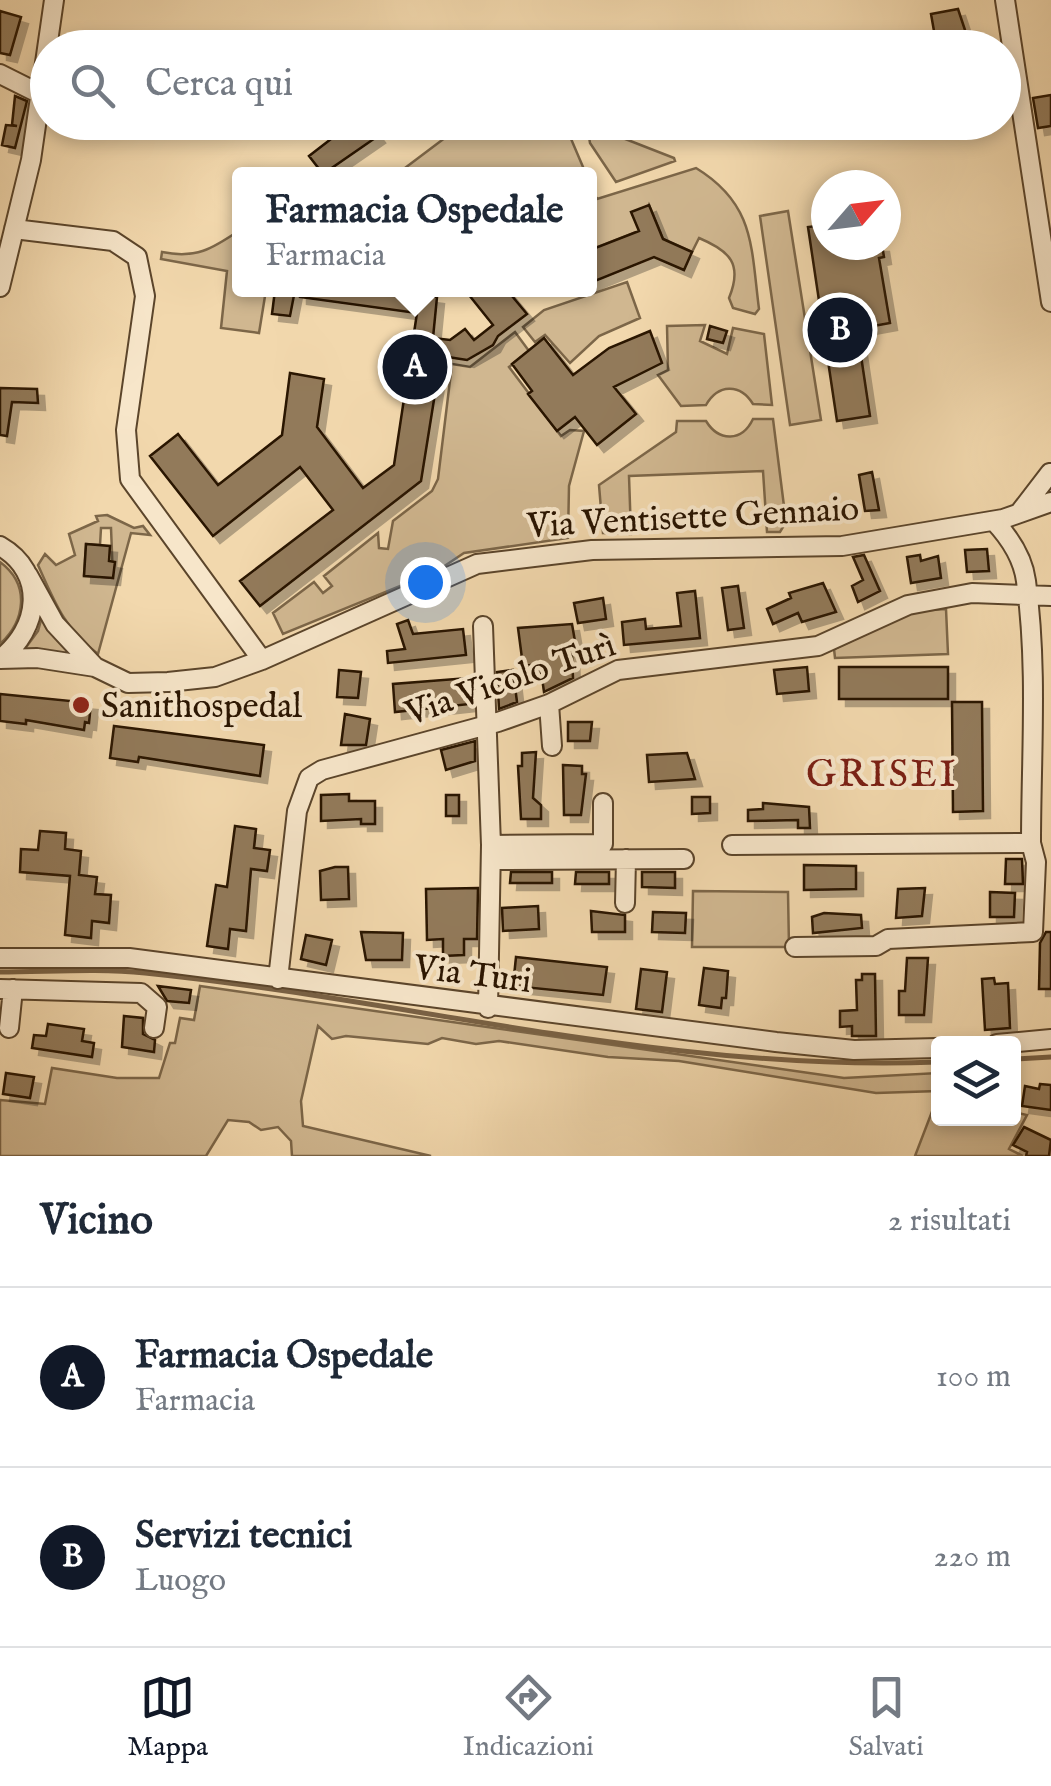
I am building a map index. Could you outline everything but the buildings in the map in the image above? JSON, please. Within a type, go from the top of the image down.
[{"type":"street","points":[[50,30],[54,0]]},
{"type":"street","points":[[1005,0],[1010,30]]},
{"type":"street","points":[[0,74],[30,89]]},
{"type":"street","points":[[1021,105],[1051,302]]},
{"type":"street","points":[[0,288],[31,140]]},
{"type":"street","points":[[14,229],[113,242],[137,257],[145,296],[126,430],[130,480],[262,660]]},
{"type":"street","points":[[795,946],[876,946],[888,939],[1034,932],[1040,856],[1031,644],[1018,531],[1025,511],[1051,473],[1051,452]]},
{"type":"street","name":"Via Ventisette Gennaio","points":[[0,659],[37,658],[95,668],[128,683],[215,676],[262,660],[477,564],[592,550],[842,546],[994,521],[1051,502]]},
{"type":"street","points":[[994,521],[1018,552]]},
{"type":"street","points":[[0,546],[28,575],[55,624],[95,668]]},
{"type":"street","points":[[0,659],[27,632],[33,613],[28,575]]},
{"type":"street","name":"Via Vicolo Turì","points":[[278,979],[297,811],[309,778],[322,770],[549,704],[618,670],[818,646],[908,604],[972,593],[1051,596]]},
{"type":"street","name":"Via Vicolo Turì","points":[[484,626],[491,852],[488,1008]]},
{"type":"street","points":[[549,704],[552,746]]},
{"type":"street","points":[[491,852],[603,844],[603,803]]},
{"type":"street","points":[[732,844],[1040,856]]},
{"type":"street","points":[[491,852],[684,858]]},
{"type":"street","points":[[625,903],[626,858]]},
{"type":"street","name":"Via Turi","points":[[0,958],[129,958],[488,1008],[854,1050],[931,1048]]},
{"type":"street","points":[[9,1028],[7,989],[141,993],[157,1007],[154,1028]]},
{"type":"street","points":[[1021,1042],[1051,1039]]},
{"type":"shaded area","points":[[442,140],[572,140],[583,167],[406,167]]},
{"type":"shaded area","points":[[590,140],[628,140],[675,161],[616,182]]},
{"type":"shaded area","points":[[696,168],[730,197],[740,212],[751,247],[759,309],[755,314],[733,308],[729,298],[734,268],[726,254],[699,238],[692,252],[663,239],[649,205],[639,231],[597,247],[597,199]]},
{"type":"shaded area","points":[[788,211],[821,420],[790,425],[760,216]]},
{"type":"shaded area","points":[[232,235],[232,297],[265,297],[259,333],[221,328],[227,271],[161,259],[162,252],[203,251]]},
{"type":"shaded area","points":[[627,282],[640,318],[599,336],[570,363],[545,335],[535,342],[523,327],[544,310],[583,297],[597,297],[597,292]]},
{"type":"shaded area","points":[[705,325],[700,341],[727,354],[733,328],[764,334],[772,405],[753,404],[742,392],[729,389],[717,393],[706,405],[681,406],[658,375],[668,370],[667,326]]},
{"type":"shaded area","points":[[515,332],[529,351],[509,367],[561,436],[570,430],[584,431],[569,486],[568,538],[464,553],[437,571],[283,634],[273,613],[314,582],[323,593],[332,586],[324,576],[378,533],[379,548],[388,549],[393,521],[432,491],[438,479],[452,364],[470,367]]},
{"type":"shaded area","points":[[753,419],[773,419],[786,522],[780,532],[767,532],[763,471],[629,476],[631,534],[603,533],[599,485],[676,432],[677,421],[706,421],[717,433],[730,437],[743,432]]},
{"type":"shaded area","points":[[107,515],[134,528],[143,526],[150,535],[131,533],[98,654],[69,625],[38,565],[45,554],[56,565],[75,555],[69,534],[98,521],[96,516]],"holes":[[[101,528],[111,528],[113,578],[84,575],[86,544],[100,545]]]},
{"type":"shaded area","points":[[0,562],[17,581],[21,603],[15,625],[0,644]]},
{"type":"shaded area","points":[[946,609],[948,654],[835,658],[834,649],[915,611]]},
{"type":"shaded area","points":[[43,613],[82,661],[24,650],[38,631]]},
{"type":"shaded area","points":[[693,891],[788,892],[789,947],[692,947]]},
{"type":"shaded area","points":[[200,986],[844,1078],[931,1073],[931,1091],[876,1093],[679,1061],[608,1057],[499,1041],[476,1044],[442,1038],[428,1044],[346,1036],[332,1039],[318,1026],[301,1101],[303,1126],[431,1156],[292,1156],[291,1141],[278,1127],[261,1130],[249,1122],[228,1120],[206,1156],[0,1156],[0,1100],[45,1104],[52,1068],[117,1078],[159,1078],[170,1043],[175,1043],[180,1018],[194,1020]]},
{"type":"shaded area","points":[[931,1114],[931,1126],[1021,1126],[1021,1114],[1027,1115],[1009,1149],[1023,1156],[915,1156]]},
{"type":"waterway","points":[[0,972],[145,973],[540,1032],[739,1057],[931,1062]]},
{"type":"waterway","points":[[1021,1059],[1051,1057]]},
{"type":"place","name":"Servizi tecnici","points":[[840,330]]},
{"type":"place","name":"Farmacia Ospedale","points":[[415,367]]},
{"type":"place","name":"Sanithospedal","points":[[81,705]]},
{"type":"district","name":"GRISEI","points":[[882,773]]}]
